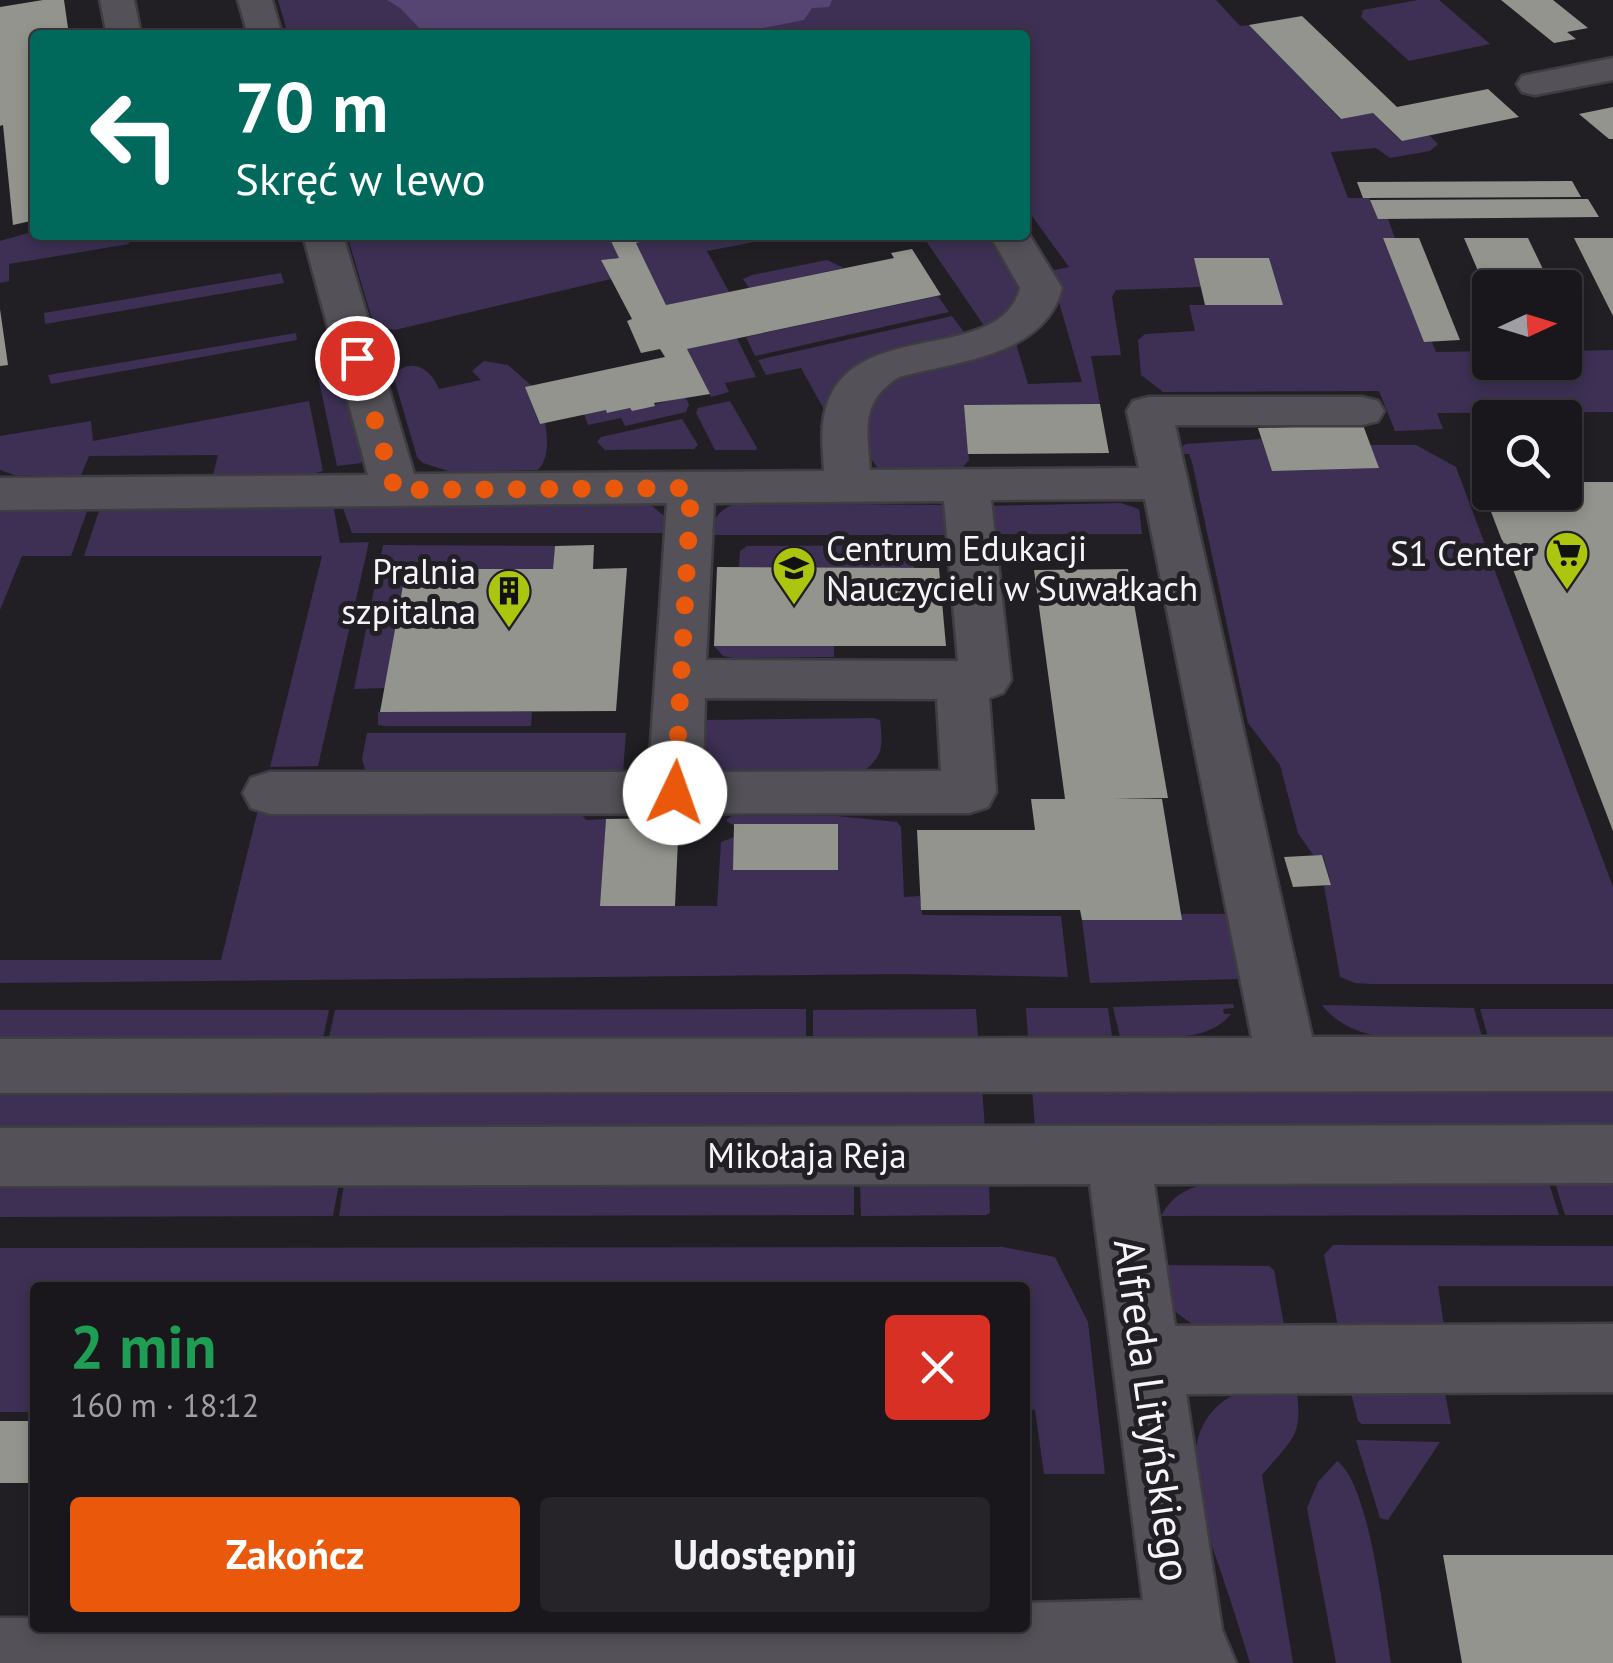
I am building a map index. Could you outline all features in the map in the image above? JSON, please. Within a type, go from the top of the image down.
[{"type":"street","points":[[117,0],[123,30]]},
{"type":"street","points":[[255,0],[264,30]]},
{"type":"street","points":[[1536,84],[1613,69]]},
{"type":"street","points":[[323,240],[395,490]]},
{"type":"street","points":[[848,487],[846,401],[866,376],[884,366],[1009,333],[1036,308],[1041,288],[1013,240]]},
{"type":"street","points":[[1288,1065],[1149,411],[1362,411]]},
{"type":"street","points":[[0,494],[1165,483]]},
{"type":"street","points":[[680,679],[985,680],[966,486]]},
{"type":"street","points":[[675,793],[691,488]]},
{"type":"street","points":[[270,793],[969,792],[962,680]]},
{"type":"street","points":[[0,1066],[1613,1064]]},
{"type":"street","name":"Mikołaja Reja","points":[[0,1157],[1613,1154]]},
{"type":"street","name":"Alfreda Lityńskiego","points":[[1118,1155],[1144,1360],[1192,1650]]},
{"type":"street","points":[[1144,1360],[1613,1358]]},
{"type":"street","points":[[0,1656],[1192,1650]]},
{"type":"shaded area","points":[[278,0],[1216,0],[1240,26],[1250,25],[1340,119],[1373,113],[1401,141],[1429,135],[1438,144],[1430,151],[1390,158],[1376,148],[1331,152],[1348,198],[1369,198],[1378,218],[1388,219],[1395,238],[1383,239],[1424,341],[1432,342],[1436,352],[1472,351],[1472,380],[1582,380],[1582,351],[1613,350],[1613,412],[1582,412],[1582,400],[1472,400],[1472,413],[1437,413],[1443,429],[1395,431],[1379,391],[1163,392],[1141,375],[1138,340],[1145,334],[1195,331],[1189,305],[1282,305],[1269,258],[1195,258],[1201,287],[1116,290],[1112,297],[1121,355],[1091,356],[1100,404],[964,405],[969,460],[958,473],[879,469],[866,448],[865,426],[880,379],[1015,340],[1028,384],[1082,382],[1050,271],[1069,267],[1030,215],[1030,30],[287,30]]},
{"type":"shaded area","points":[[387,0],[832,0],[829,7],[812,8],[804,20],[753,30],[421,30]]},
{"type":"shaded area","points":[[1439,0],[1490,44],[1409,61],[1361,17],[1363,10]]},
{"type":"shaded area","points":[[30,232],[30,240],[129,240],[129,244],[9,264],[9,281],[0,283],[0,241]]},
{"type":"shaded area","points":[[348,240],[610,240],[619,258],[602,260],[611,279],[395,330],[374,326]]},
{"type":"shaded area","points":[[765,240],[707,251],[729,292],[666,305],[636,243]]},
{"type":"shaded area","points":[[925,240],[1001,240],[1029,294],[989,333]]},
{"type":"shaded area","points":[[827,260],[844,268],[749,288],[743,279],[752,275]]},
{"type":"shaded area","points":[[281,273],[284,283],[45,324],[44,313]]},
{"type":"shaded area","points":[[938,296],[949,312],[755,356],[746,337]]},
{"type":"shaded area","points":[[952,316],[967,336],[932,345],[825,433],[819,426],[831,422],[801,368],[766,375],[758,360]]},
{"type":"shaded area","points":[[296,333],[297,340],[51,384],[48,375]]},
{"type":"shaded area","points":[[737,338],[756,377],[725,383],[729,392],[711,397],[687,349]]},
{"type":"shaded area","points":[[484,361],[508,365],[532,386],[526,388],[539,423],[545,423],[547,435],[546,454],[538,470],[451,472],[423,463],[417,457],[393,375],[407,366],[420,367],[439,389],[481,380],[472,371]]},
{"type":"shaded area","points":[[318,376],[329,376],[346,384],[365,453],[361,463],[337,466]]},
{"type":"shaded area","points":[[685,396],[689,405],[686,412],[625,426],[621,418],[588,425],[584,414],[630,408],[632,411]]},
{"type":"shaded area","points":[[309,401],[323,471],[312,474],[213,475],[218,455],[89,456],[81,475],[14,475],[0,470],[0,436],[91,421],[93,441]]},
{"type":"shaded area","points":[[730,401],[756,450],[715,450],[696,413],[698,408]]},
{"type":"shaded area","points":[[682,419],[698,445],[694,449],[605,450],[597,442],[601,437]]},
{"type":"shaded area","points":[[1261,439],[1272,470],[1378,468],[1370,445],[1416,445],[1456,467],[1613,887],[1613,984],[1372,984],[1340,977],[1324,886],[1331,884],[1323,855],[1313,855],[1298,833],[1280,765],[1248,723],[1192,462],[1189,454],[1178,454],[1178,449],[1186,444]]},
{"type":"shaded area","points":[[333,503],[340,543],[369,542],[318,766],[270,767],[322,556],[84,556],[101,505]]},
{"type":"shaded area","points":[[341,503],[651,505],[670,521],[670,533],[352,533]]},
{"type":"shaded area","points":[[740,503],[947,505],[955,535],[710,535],[719,513]]},
{"type":"shaded area","points":[[1121,503],[1139,509],[1142,534],[984,534],[984,506]]},
{"type":"shaded area","points":[[0,506],[89,506],[71,556],[22,556],[0,610]]},
{"type":"shaded area","points":[[383,545],[555,546],[553,569],[406,569],[385,688],[354,689]]},
{"type":"shaded area","points":[[904,545],[913,552],[914,568],[739,567],[740,551],[747,546]]},
{"type":"shaded area","points":[[714,646],[834,646],[834,657],[734,658],[723,656]]},
{"type":"shaded area","points":[[378,712],[532,712],[531,726],[386,726],[378,725]]},
{"type":"shaded area","points":[[700,720],[880,720],[880,750],[875,761],[862,772],[716,773],[701,749]]},
{"type":"shaded area","points":[[367,733],[626,733],[623,773],[378,775],[365,769],[362,759]]},
{"type":"shaded area","points":[[258,810],[579,811],[586,820],[606,819],[601,906],[717,906],[721,842],[734,837],[734,870],[838,870],[729,823],[726,820],[732,816],[837,816],[897,822],[901,827],[904,897],[920,896],[922,915],[1061,916],[1068,977],[901,974],[0,983],[0,960],[221,960]]},
{"type":"shaded area","points":[[1181,914],[1226,914],[1240,979],[1090,983],[1082,920],[1181,920]]},
{"type":"shaded area","points":[[1233,1004],[1234,1008],[1223,1009],[1224,1014],[1231,1014],[1208,1031],[1164,1037],[1120,1037],[1113,1007]]},
{"type":"shaded area","points":[[1322,1005],[1474,1008],[1482,1037],[1418,1039],[1375,1035],[1337,1020]]},
{"type":"shaded area","points":[[1026,1008],[1108,1008],[1112,1036],[1028,1037]]},
{"type":"shaded area","points":[[806,1009],[806,1038],[329,1037],[335,1010]]},
{"type":"shaded area","points":[[976,1009],[978,1037],[813,1037],[813,1010]]},
{"type":"shaded area","points":[[1480,1009],[1613,1009],[1613,1036],[1488,1037]]},
{"type":"shaded area","points":[[0,1010],[329,1010],[323,1038],[0,1038]]},
{"type":"shaded area","points":[[982,1088],[985,1128],[0,1129],[0,1090]]},
{"type":"shaded area","points":[[1032,1089],[1613,1089],[1613,1126],[1035,1127]]},
{"type":"shaded area","points":[[989,1182],[990,1213],[986,1215],[861,1216],[860,1184]]},
{"type":"shaded area","points":[[1219,1182],[1549,1183],[1559,1215],[1161,1216],[1185,1191]]},
{"type":"shaded area","points":[[854,1183],[854,1215],[339,1216],[344,1184]]},
{"type":"shaded area","points":[[1555,1183],[1613,1183],[1613,1215],[1565,1215]]},
{"type":"shaded area","points":[[339,1184],[333,1216],[0,1217],[0,1185]]},
{"type":"shaded area","points":[[1333,1245],[1613,1246],[1613,1286],[1438,1286],[1444,1326],[1338,1326],[1324,1255]]},
{"type":"shaded area","points":[[1003,1247],[1055,1257],[1088,1322],[1105,1474],[1044,1474],[1035,1410],[1030,1410],[1030,1282],[30,1282],[30,1412],[0,1412],[0,1248]]},
{"type":"shaded area","points":[[1160,1265],[1269,1266],[1274,1270],[1284,1325],[1196,1327],[1169,1307]]},
{"type":"shaded area","points":[[1296,1385],[1298,1416],[1294,1435],[1262,1475],[1293,1663],[1250,1663],[1199,1500],[1196,1448],[1203,1425],[1218,1406],[1248,1389]]},
{"type":"shaded area","points":[[1349,1385],[1444,1388],[1451,1424],[1362,1424]]},
{"type":"shaded area","points":[[1356,1440],[1440,1442],[1388,1520],[1380,1518]]},
{"type":"shaded area","points":[[1337,1461],[1349,1475],[1367,1524],[1391,1663],[1336,1663],[1307,1508],[1318,1482]]},
{"type":"building","points":[[64,0],[68,30],[30,30],[30,221],[13,225],[3,125],[0,126],[0,7]]},
{"type":"building","points":[[1501,0],[1553,0],[1588,28],[1567,32],[1576,39],[1554,43]]},
{"type":"building","points":[[1302,16],[1397,107],[1488,89],[1519,117],[1402,141],[1373,113],[1341,119],[1249,25]]},
{"type":"building","points":[[1613,107],[1613,139],[1579,114]]},
{"type":"building","points":[[1572,181],[1581,197],[1363,198],[1357,182]]},
{"type":"building","points":[[1588,199],[1599,217],[1378,219],[1370,200]]},
{"type":"building","points":[[1383,238],[1419,238],[1460,340],[1424,342]]},
{"type":"building","points":[[1464,238],[1528,238],[1543,270],[1478,270]]},
{"type":"building","points":[[1574,238],[1613,238],[1613,316]]},
{"type":"building","points":[[610,240],[648,240],[636,243],[666,305],[894,258],[891,253],[912,249],[941,295],[687,349],[710,394],[654,403],[655,406],[632,411],[606,410],[540,424],[525,387],[665,357],[660,349],[641,353],[627,321],[632,319],[601,260],[619,258]]},
{"type":"building","points":[[1194,258],[1269,258],[1283,305],[1205,305]]},
{"type":"building","points":[[0,309],[8,365],[0,366]]},
{"type":"building","points":[[1100,404],[1109,453],[968,454],[964,405]]},
{"type":"building","points":[[1363,425],[1379,468],[1272,471],[1258,428]]},
{"type":"building","name":"S1 Center","points":[[1582,482],[1613,482],[1613,831],[1490,510],[1582,510]]},
{"type":"building","name":"Pralnia szpitalna","points":[[594,545],[593,569],[627,568],[616,711],[380,712],[406,569],[553,569],[555,546]]},
{"type":"building","points":[[717,567],[939,568],[946,646],[714,646]]},
{"type":"building","points":[[1128,569],[1168,798],[1114,799],[1162,799],[1182,920],[1082,920],[1080,910],[921,910],[917,830],[1035,830],[1031,799],[1065,799],[1034,570]]},
{"type":"building","points":[[679,818],[675,906],[600,906],[606,819]]},
{"type":"building","points":[[734,824],[838,824],[838,870],[733,870]]},
{"type":"building","points":[[1322,855],[1331,885],[1293,887],[1284,857]]},
{"type":"building","points":[[0,1421],[30,1421],[30,1483],[0,1483]]},
{"type":"building","points":[[1443,1555],[1613,1555],[1613,1663],[1462,1663]]},
{"type":"place","name":"S1 Center","points":[[1567,591]]},
{"type":"place","name":"Centrum Edukacji Nauczycieli w Suwałkach","points":[[794,606]]},
{"type":"place","name":"Pralnia szpitalna","points":[[509,629]]},
{"type":"route","points":[[357,358],[395,490],[691,488],[675,793]]}]
